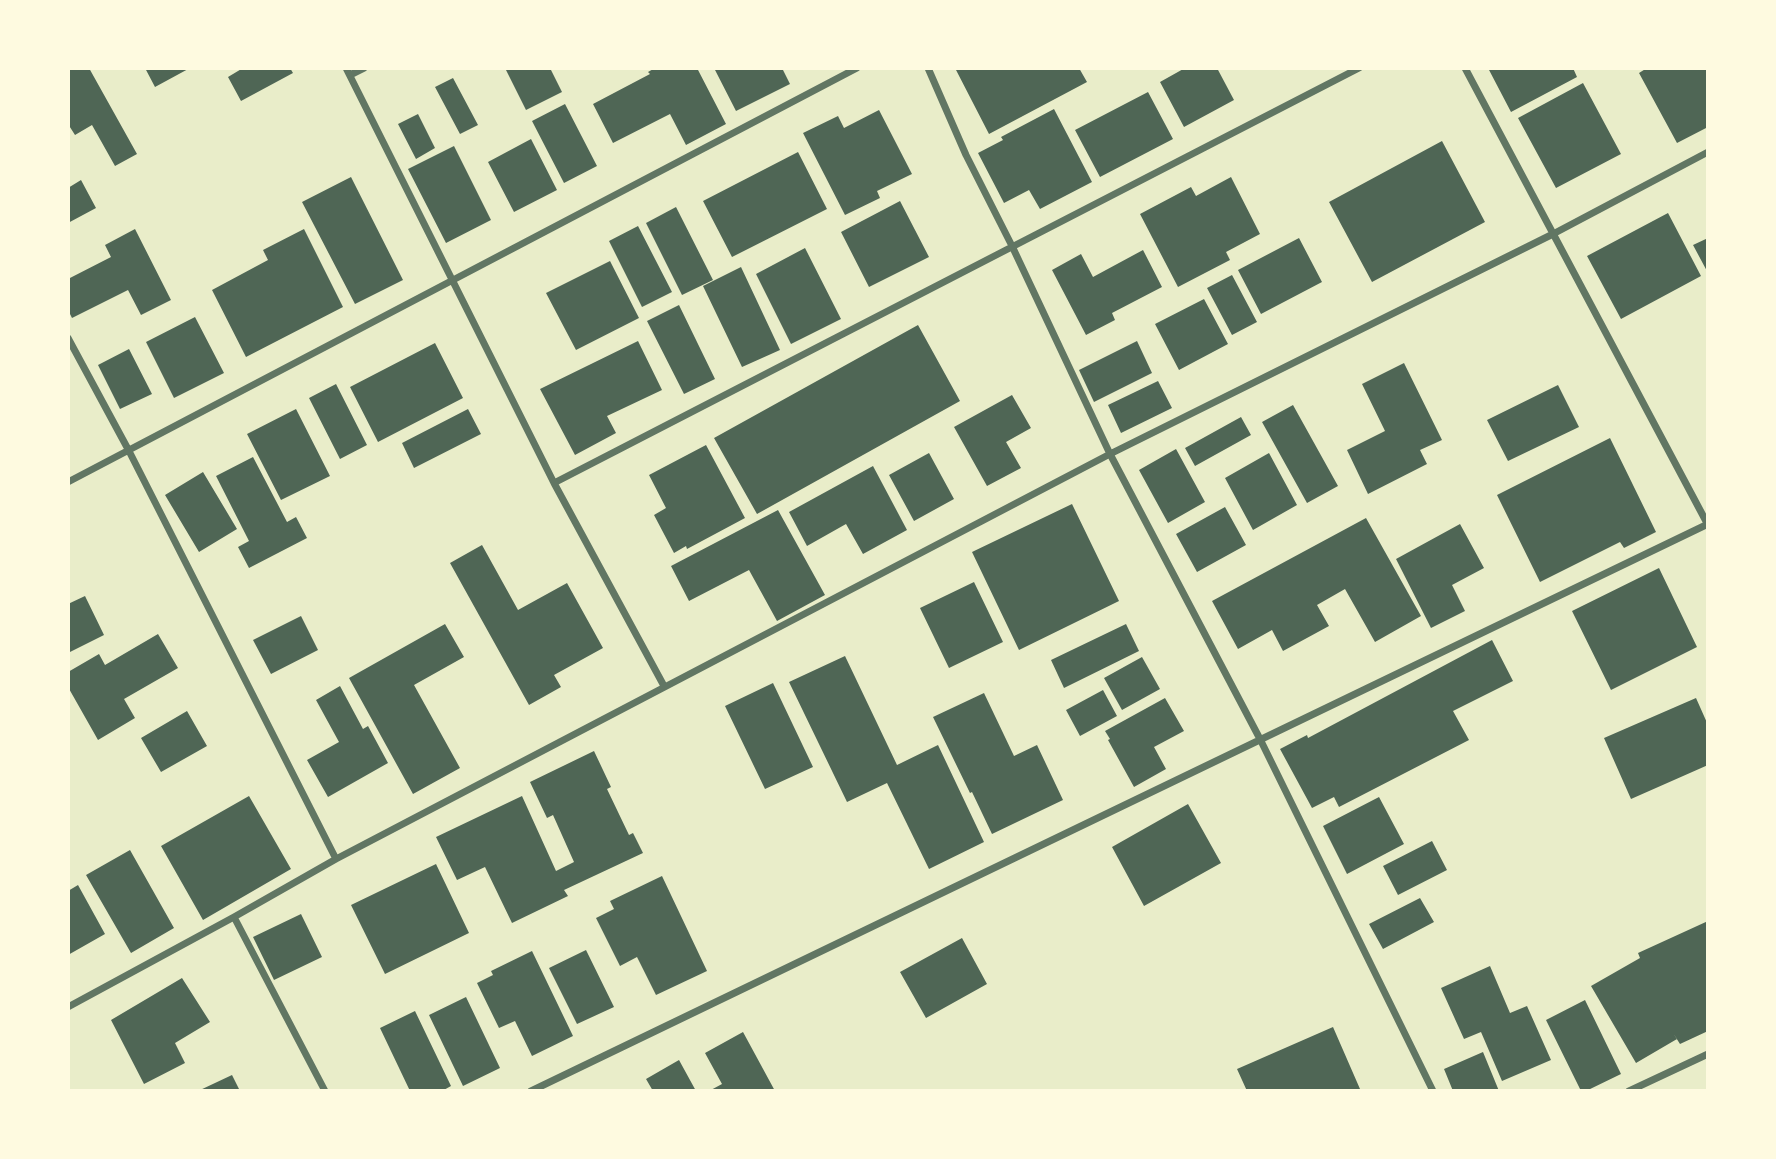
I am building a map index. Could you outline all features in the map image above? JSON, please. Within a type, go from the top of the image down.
[{"type":"street","points":[[364,68],[348,72],[554,483],[664,686]]},
{"type":"street","points":[[68,482],[857,68]]},
{"type":"street","points":[[928,68],[966,155],[1110,454],[1260,739],[1433,1091]]},
{"type":"street","points":[[554,483],[1359,68]]},
{"type":"street","points":[[531,1091],[1708,524],[1465,68]]},
{"type":"street","points":[[68,1007],[336,859],[664,686],[1110,454],[1553,234],[1708,152]]},
{"type":"street","points":[[68,338],[129,451],[336,859]]},
{"type":"street","points":[[234,917],[325,1091]]},
{"type":"street","points":[[1629,1091],[1708,1054]]},
{"type":"building","points":[[68,68],[89,68],[137,154],[115,166],[92,125],[75,135],[68,124]]},
{"type":"building","points":[[145,68],[190,68],[155,87]]},
{"type":"building","points":[[243,68],[290,68],[293,73],[241,101],[228,77]]},
{"type":"building","points":[[505,68],[550,68],[562,92],[526,110]]},
{"type":"building","points":[[655,68],[697,68],[726,124],[686,145],[670,114],[613,143],[593,104],[650,74],[648,72]]},
{"type":"building","points":[[714,68],[782,68],[790,84],[736,111]]},
{"type":"building","points":[[955,68],[1079,68],[1087,82],[989,134]]},
{"type":"building","points":[[1185,68],[1217,68],[1234,100],[1184,127],[1160,82]]},
{"type":"building","points":[[1488,68],[1573,68],[1577,77],[1511,112]]},
{"type":"building","points":[[1647,68],[1708,68],[1708,127],[1677,143],[1639,73]]},
{"type":"building","points":[[453,78],[478,125],[460,134],[435,87]]},
{"type":"building","points":[[1583,83],[1621,154],[1556,188],[1518,118]]},
{"type":"building","points":[[1148,92],[1173,139],[1100,177],[1075,130]]},
{"type":"building","points":[[565,104],[597,166],[564,183],[532,121]]},
{"type":"building","points":[[1054,109],[1092,182],[1040,209],[1029,190],[1004,203],[978,153],[1003,140],[1001,137]]},
{"type":"building","points":[[879,110],[912,174],[877,191],[880,198],[845,215],[803,133],[838,116],[844,128]]},
{"type":"building","points":[[418,114],[435,148],[416,159],[398,124]]},
{"type":"building","points":[[531,139],[557,190],[514,212],[488,162]]},
{"type":"building","points":[[1442,141],[1485,222],[1372,282],[1329,202]]},
{"type":"building","points":[[454,146],[491,220],[446,243],[408,169]]},
{"type":"building","points":[[798,152],[827,209],[732,257],[703,201]]},
{"type":"building","points":[[351,177],[403,280],[355,304],[302,202]]},
{"type":"building","points":[[1231,177],[1260,234],[1226,252],[1230,260],[1178,287],[1140,214],[1191,187],[1196,196]]},
{"type":"building","points":[[81,180],[96,208],[68,223],[68,188]]},
{"type":"building","points":[[900,201],[929,257],[869,287],[841,232]]},
{"type":"building","points":[[676,207],[713,280],[682,295],[646,223]]},
{"type":"building","points":[[1668,213],[1701,276],[1621,319],[1587,256]]},
{"type":"building","points":[[638,226],[672,292],[642,307],[609,241]]},
{"type":"building","points":[[135,229],[171,300],[141,315],[128,290],[72,318],[68,310],[68,279],[111,257],[105,245]]},
{"type":"building","points":[[304,229],[343,307],[246,357],[212,290],[268,260],[263,250]]},
{"type":"building","points":[[1299,238],[1322,282],[1261,314],[1238,270]]},
{"type":"building","points":[[1708,238],[1708,273],[1693,245]]},
{"type":"building","points":[[805,248],[841,319],[791,344],[756,274]]},
{"type":"building","points":[[1143,250],[1162,287],[1112,313],[1115,320],[1086,335],[1052,270],[1081,254],[1093,277]]},
{"type":"building","points":[[610,261],[639,318],[576,350],[546,293]]},
{"type":"building","points":[[741,267],[780,350],[742,367],[703,286]]},
{"type":"building","points":[[1232,275],[1257,322],[1232,335],[1207,288]]},
{"type":"building","points":[[1204,299],[1228,344],[1179,370],[1155,324]]},
{"type":"building","points":[[679,305],[715,379],[684,394],[647,321]]},
{"type":"building","points":[[195,317],[224,373],[174,398],[146,342]]},
{"type":"building","points":[[918,325],[960,401],[757,514],[714,438]]},
{"type":"building","points":[[638,341],[662,390],[607,416],[616,433],[575,455],[540,389]]},
{"type":"building","points":[[1137,341],[1152,373],[1094,402],[1079,370]]},
{"type":"building","points":[[435,343],[463,398],[378,442],[350,387]]},
{"type":"building","points":[[129,349],[152,394],[120,409],[98,365]]},
{"type":"building","points":[[1404,363],[1442,440],[1420,450],[1427,464],[1368,494],[1347,450],[1385,431],[1362,384]]},
{"type":"building","points":[[1158,381],[1172,408],[1121,433],[1108,405]]},
{"type":"building","points":[[336,384],[367,445],[340,459],[309,398]]},
{"type":"building","points":[[1558,385],[1579,427],[1508,461],[1487,420]]},
{"type":"building","points":[[1012,395],[1031,428],[1006,442],[1021,468],[987,486],[954,427]]},
{"type":"building","points":[[1293,405],[1338,486],[1307,503],[1262,422]]},
{"type":"building","points":[[296,409],[330,476],[281,500],[247,434]]},
{"type":"building","points":[[468,409],[481,434],[414,468],[402,443]]},
{"type":"building","points":[[1241,417],[1251,435],[1195,466],[1185,448]]},
{"type":"building","points":[[1610,438],[1656,532],[1624,548],[1620,542],[1540,582],[1497,495]]},
{"type":"building","points":[[706,445],[745,518],[687,549],[686,546],[674,553],[654,515],[666,508],[649,475]]},
{"type":"building","points":[[1176,449],[1205,502],[1168,523],[1139,470]]},
{"type":"building","points":[[929,453],[954,499],[914,521],[889,475]]},
{"type":"building","points":[[1269,453],[1297,505],[1253,530],[1225,478]]},
{"type":"building","points":[[253,457],[287,522],[296,517],[307,538],[249,568],[238,547],[249,541],[216,476]]},
{"type":"building","points":[[873,466],[907,530],[863,554],[846,524],[807,546],[789,512]]},
{"type":"building","points":[[203,472],[237,529],[199,552],[165,495]]},
{"type":"building","points":[[1072,504],[1119,601],[1019,650],[972,552]]},
{"type":"building","points":[[1225,507],[1246,545],[1197,572],[1176,534]]},
{"type":"building","points":[[778,510],[825,595],[777,621],[749,570],[689,601],[671,566]]},
{"type":"building","points":[[1366,518],[1421,616],[1375,642],[1345,589],[1317,605],[1329,626],[1283,651],[1272,630],[1238,649],[1212,601]]},
{"type":"building","points":[[1460,524],[1484,568],[1452,585],[1465,611],[1431,628],[1396,559]]},
{"type":"building","points":[[482,545],[518,610],[567,583],[603,648],[554,675],[561,687],[529,705],[450,563]]},
{"type":"building","points":[[1659,568],[1697,647],[1611,690],[1572,611]]},
{"type":"building","points":[[974,582],[1003,642],[949,668],[920,608]]},
{"type":"building","points":[[85,596],[104,635],[68,653],[68,604]]},
{"type":"building","points":[[301,616],[318,650],[271,674],[253,640]]},
{"type":"building","points":[[445,624],[464,657],[414,685],[460,768],[413,794],[349,678]]},
{"type":"building","points":[[1126,624],[1139,651],[1064,688],[1051,660]]},
{"type":"building","points":[[158,634],[178,668],[124,699],[135,718],[98,740],[68,687],[68,672],[99,654],[105,665]]},
{"type":"building","points":[[1492,640],[1513,681],[1453,711],[1469,740],[1339,807],[1334,797],[1312,808],[1280,749],[1307,735],[1308,738]]},
{"type":"building","points":[[845,656],[897,765],[938,745],[984,842],[929,869],[887,783],[847,802],[789,682]]},
{"type":"building","points":[[1142,657],[1160,689],[1122,710],[1104,678]]},
{"type":"building","points":[[773,683],[813,767],[765,789],[725,706]]},
{"type":"building","points":[[340,686],[363,729],[368,726],[388,763],[328,797],[307,760],[339,742],[316,700]]},
{"type":"building","points":[[1103,690],[1117,716],[1080,736],[1066,710]]},
{"type":"building","points":[[984,693],[1014,756],[1037,745],[1063,800],[992,834],[933,717]]},
{"type":"building","points":[[1165,698],[1184,731],[1154,747],[1166,769],[1134,787],[1105,731]]},
{"type":"building","points":[[1696,698],[1708,725],[1708,765],[1631,799],[1604,738]]},
{"type":"building","points":[[187,711],[207,746],[161,772],[141,738]]},
{"type":"building","points":[[594,751],[611,787],[607,789],[629,835],[633,833],[643,853],[564,890],[568,896],[512,923],[485,867],[457,880],[436,837],[522,796],[556,871],[574,862],[553,815],[547,818],[530,782]]},
{"type":"building","points":[[249,796],[291,869],[203,920],[161,846]]},
{"type":"building","points":[[1379,797],[1404,844],[1347,874],[1323,826]]},
{"type":"building","points":[[1188,804],[1221,863],[1144,906],[1112,847]]},
{"type":"building","points":[[1432,841],[1447,870],[1398,895],[1383,866]]},
{"type":"building","points":[[130,850],[174,928],[131,953],[86,875]]},
{"type":"building","points":[[436,864],[469,933],[385,974],[351,905]]},
{"type":"building","points":[[662,876],[707,971],[656,995],[637,957],[620,966],[596,918],[614,909],[610,901]]},
{"type":"building","points":[[78,885],[105,934],[68,955],[68,891]]},
{"type":"building","points":[[1420,898],[1434,922],[1383,949],[1369,924]]},
{"type":"building","points":[[301,914],[322,957],[274,980],[253,937]]},
{"type":"building","points":[[1708,921],[1708,1031],[1680,1044],[1677,1039],[1636,1063],[1591,986],[1640,958],[1638,953]]},
{"type":"building","points":[[962,938],[987,984],[926,1018],[900,972]]},
{"type":"building","points":[[586,950],[614,1007],[577,1024],[549,968]]},
{"type":"building","points":[[532,951],[573,1036],[532,1056],[515,1021],[499,1028],[477,983],[493,975],[491,971]]},
{"type":"building","points":[[1490,966],[1510,1013],[1527,1006],[1551,1060],[1502,1081],[1481,1032],[1464,1039],[1441,988]]},
{"type":"building","points":[[182,978],[210,1022],[175,1043],[185,1063],[144,1084],[111,1020]]},
{"type":"building","points":[[466,997],[500,1068],[463,1086],[429,1015]]},
{"type":"building","points":[[1585,1000],[1621,1074],[1581,1091],[1546,1020]]},
{"type":"building","points":[[415,1011],[451,1086],[442,1091],[410,1091],[380,1028]]},
{"type":"building","points":[[1333,1027],[1360,1089],[1247,1091],[1237,1069]]},
{"type":"building","points":[[743,1032],[775,1091],[709,1091],[722,1084],[705,1053]]},
{"type":"building","points":[[1483,1052],[1499,1091],[1453,1091],[1444,1069]]},
{"type":"building","points":[[679,1060],[696,1091],[653,1091],[646,1079]]},
{"type":"building","points":[[232,1075],[240,1091],[198,1091]]}]
